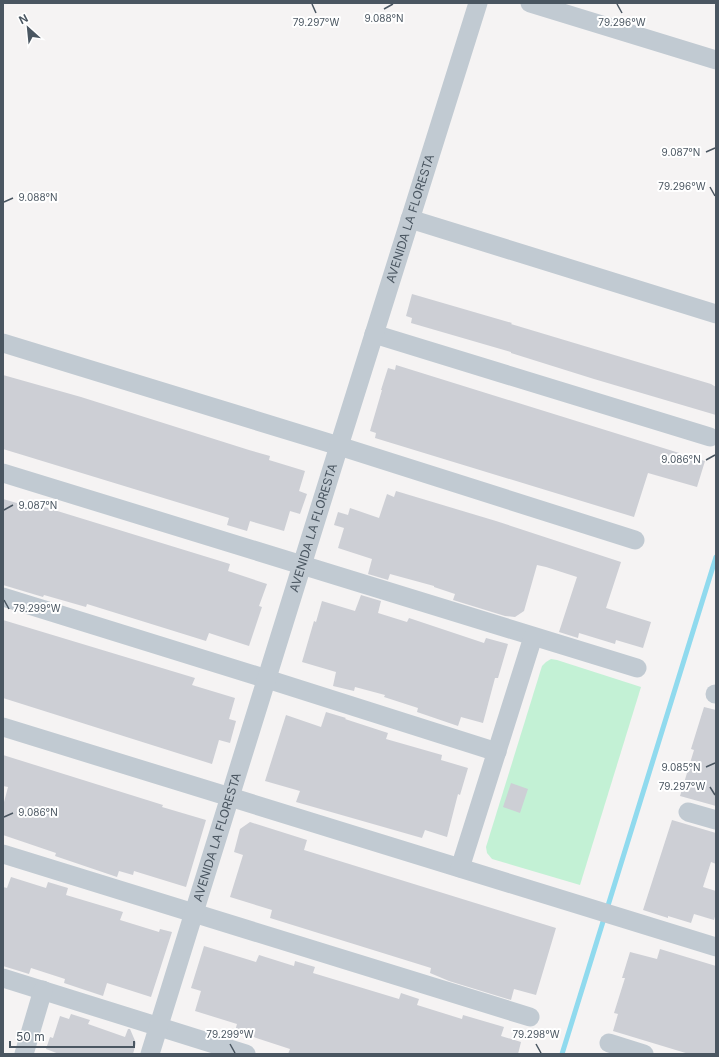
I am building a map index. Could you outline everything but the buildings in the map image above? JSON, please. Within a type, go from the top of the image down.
[{"type":"street","name":"AVENIDA LA FLORESTA","points":[[150,1054],[478,3]]},
{"type":"street","points":[[530,3],[716,60]]},
{"type":"street","points":[[410,219],[716,314]]},
{"type":"street","points":[[374,334],[710,437]]},
{"type":"street","points":[[3,343],[339,446],[635,540]]},
{"type":"street","points":[[3,473],[636,668]]},
{"type":"street","points":[[3,597],[497,752]]},
{"type":"street","points":[[460,868],[533,637]]},
{"type":"street","points":[[3,727],[716,947]]},
{"type":"street","points":[[688,812],[716,820]]},
{"type":"street","points":[[3,854],[530,1017]]},
{"type":"street","points":[[3,978],[246,1054]]},
{"type":"street","points":[[24,1054],[43,990]]},
{"type":"street","points":[[609,1044],[644,1054]]},
{"type":"green space","points":[[551,659],[641,687],[580,885],[492,859],[487,853],[486,847],[542,666]]},
{"type":"waterway","points":[[562,1054],[716,557]]}]
